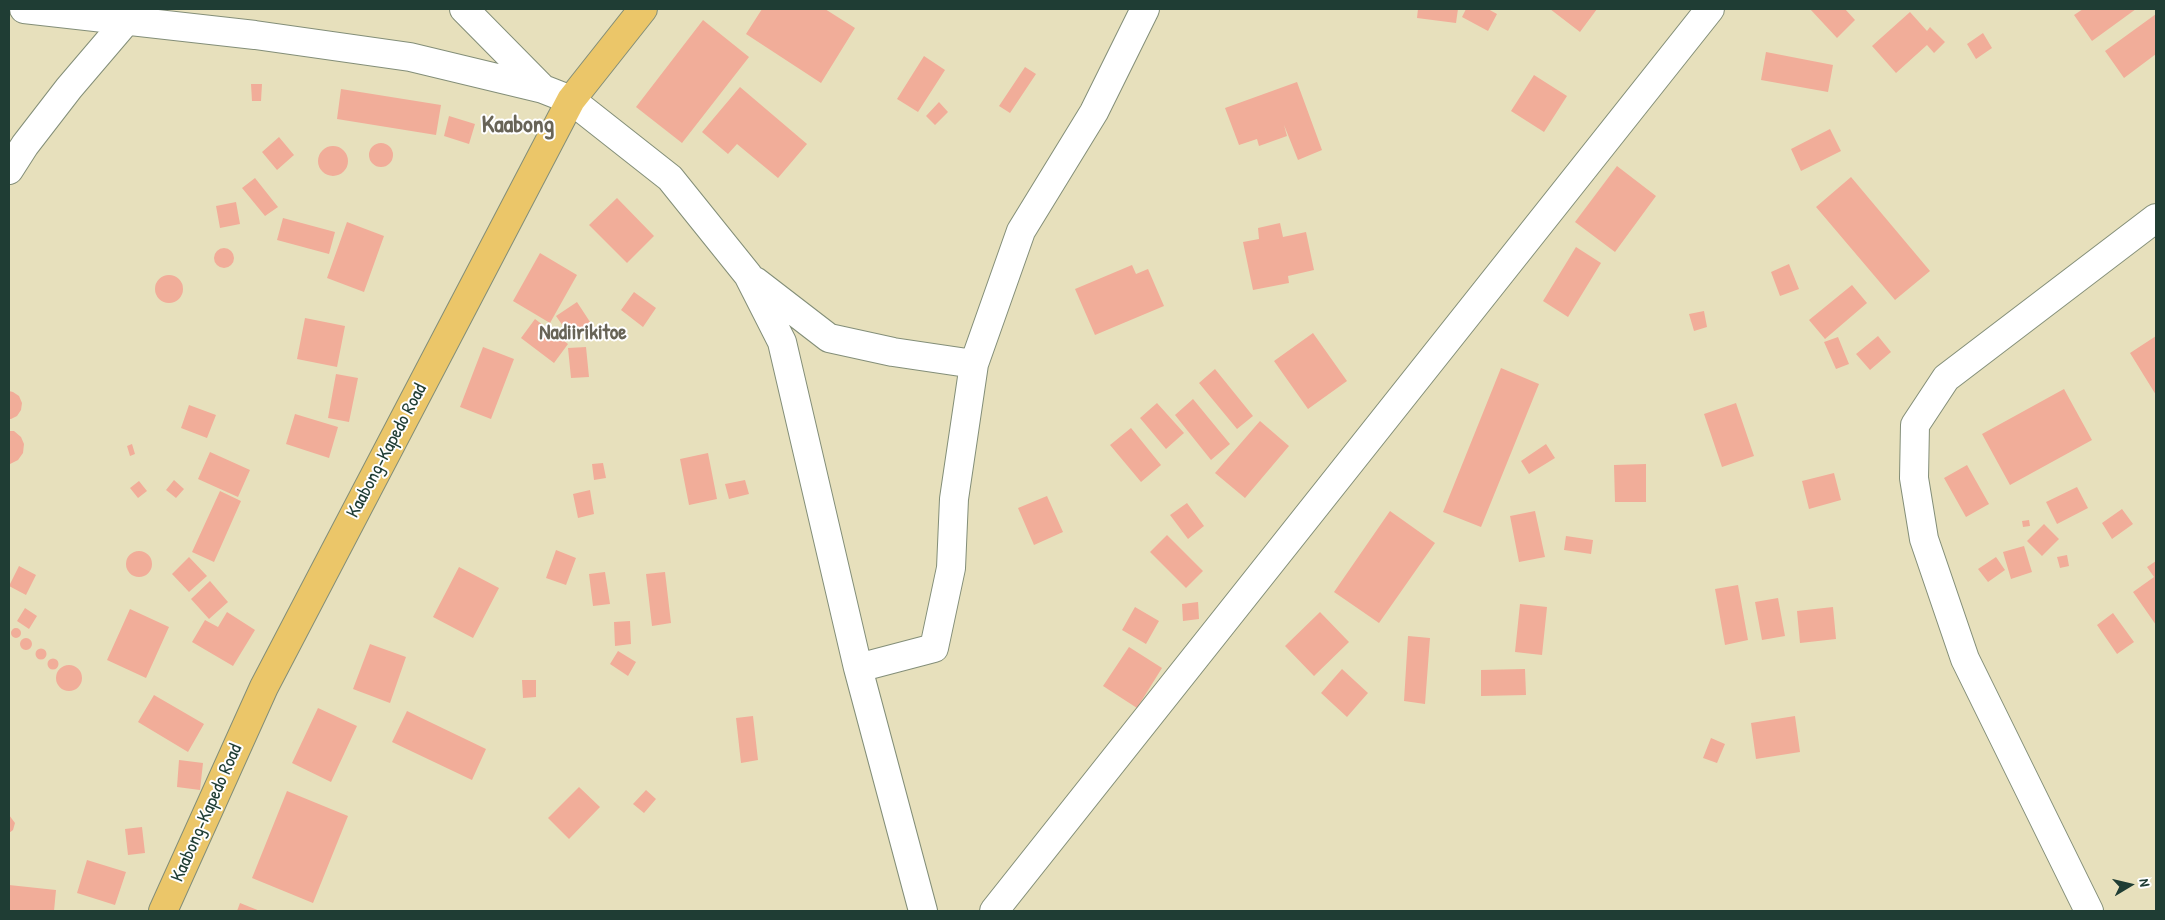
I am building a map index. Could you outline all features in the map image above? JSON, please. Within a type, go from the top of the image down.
[{"type":"main road","name":"Kaabong-Kapedo Road","points":[[162,911],[264,687],[570,100],[644,9]]},
{"type":"street","points":[[24,9],[255,35],[410,57],[543,89],[570,100],[670,178],[748,275],[782,342],[858,668],[923,911]]},
{"type":"street","points":[[464,9],[543,89]]},
{"type":"street","points":[[858,668],[934,648],[951,568],[954,499],[974,364],[1021,231],[1094,112],[1145,9]]},
{"type":"street","points":[[994,911],[1710,9]]},
{"type":"street","points":[[9,170],[25,145],[68,88],[127,20]]},
{"type":"street","points":[[2089,911],[1965,659],[1924,539],[1914,478],[1914,425],[1946,378],[2156,218]]},
{"type":"street","points":[[748,275],[829,338],[892,352],[974,364]]},
{"type":"building","points":[[762,9],[825,9],[855,28],[821,83],[746,34]]},
{"type":"building","points":[[1418,9],[1458,9],[1456,23],[1417,18]]},
{"type":"building","points":[[1466,9],[1488,9],[1497,14],[1488,31],[1462,17]]},
{"type":"building","points":[[1550,9],[1597,9],[1580,32]]},
{"type":"building","points":[[1810,9],[1845,9],[1855,20],[1837,38]]},
{"type":"building","points":[[2083,9],[2136,9],[2092,41],[2074,15]]},
{"type":"building","points":[[1910,12],[1927,31],[1930,27],[1945,42],[1934,53],[1927,45],[1896,73],[1872,46]]},
{"type":"building","points":[[2156,14],[2156,54],[2124,78],[2105,51]]},
{"type":"building","points":[[703,20],[749,57],[682,143],[636,107]]},
{"type":"building","points":[[1983,33],[1992,48],[1976,59],[1967,44]]},
{"type":"building","points":[[1766,52],[1833,65],[1828,92],[1761,80]]},
{"type":"building","points":[[924,56],[945,70],[918,112],[897,99]]},
{"type":"building","points":[[1025,67],[1036,74],[1010,113],[999,106]]},
{"type":"building","points":[[1534,75],[1567,96],[1544,132],[1511,111]]},
{"type":"building","points":[[1297,82],[1322,150],[1298,160],[1284,125],[1287,136],[1259,146],[1257,139],[1239,145],[1225,108]]},
{"type":"building","points":[[251,84],[262,84],[261,101],[252,101]]},
{"type":"building","points":[[740,87],[807,144],[778,178],[737,144],[728,154],[702,132]]},
{"type":"building","points":[[341,89],[441,105],[436,135],[337,119]]},
{"type":"building","points":[[939,102],[948,112],[935,125],[926,116]]},
{"type":"building","points":[[449,116],[475,124],[469,144],[444,136]]},
{"type":"building","points":[[1830,129],[1841,151],[1801,171],[1791,149]]},
{"type":"building","points":[[279,137],[294,155],[277,170],[262,152]]},
{"type":"building","points":[[381,143],[389,147],[393,155],[389,163],[381,167],[373,163],[369,155],[373,147]]},
{"type":"building","points":[[333,146],[339,147],[347,155],[347,167],[339,175],[333,176],[327,175],[319,167],[318,161],[319,155],[327,147]]},
{"type":"building","points":[[1617,166],[1656,196],[1615,252],[1575,222]]},
{"type":"building","points":[[1851,177],[1930,271],[1895,300],[1816,207]]},
{"type":"building","points":[[255,178],[278,207],[265,216],[242,188]]},
{"type":"building","points":[[617,198],[654,236],[627,263],[589,225]]},
{"type":"building","points":[[236,202],[240,224],[220,228],[216,206]]},
{"type":"building","points":[[283,218],[335,232],[329,254],[277,240]]},
{"type":"building","points":[[347,222],[384,236],[364,292],[327,278]]},
{"type":"building","points":[[1280,223],[1283,237],[1306,232],[1314,270],[1288,276],[1289,283],[1253,290],[1243,242],[1259,239],[1258,228]]},
{"type":"building","points":[[1576,247],[1601,263],[1568,317],[1543,301]]},
{"type":"building","points":[[224,248],[231,251],[234,258],[231,265],[224,268],[217,265],[214,258],[217,251]]},
{"type":"building","points":[[540,253],[577,275],[550,323],[513,301]]},
{"type":"building","points":[[1789,264],[1799,289],[1780,296],[1771,272]]},
{"type":"building","points":[[1132,265],[1136,274],[1148,269],[1164,306],[1095,335],[1075,289]]},
{"type":"building","points":[[169,275],[179,279],[183,289],[179,299],[169,303],[159,299],[155,289],[159,279]]},
{"type":"building","points":[[1852,285],[1867,303],[1825,339],[1809,320]]},
{"type":"building","points":[[634,292],[656,308],[643,327],[621,310]]},
{"type":"building","points":[[577,302],[592,325],[572,339],[556,316]]},
{"type":"building","points":[[1704,311],[1707,327],[1694,331],[1689,314]]},
{"type":"building","points":[[305,318],[345,326],[337,367],[297,359]]},
{"type":"building","points":[[535,319],[568,344],[554,363],[521,338]]},
{"type":"building","points":[[1313,333],[1347,381],[1308,409],[1274,361]]},
{"type":"building","points":[[1878,336],[1891,352],[1870,370],[1856,354]]},
{"type":"building","points":[[2156,336],[2156,395],[2130,353]]},
{"type":"building","points":[[1838,337],[1849,364],[1836,369],[1824,342]]},
{"type":"building","points":[[483,347],[514,359],[491,419],[460,407]]},
{"type":"building","points":[[586,347],[589,377],[571,378],[568,348]]},
{"type":"building","points":[[1501,368],[1539,384],[1481,527],[1443,512]]},
{"type":"building","points":[[1215,369],[1253,416],[1237,429],[1199,383]]},
{"type":"building","points":[[336,374],[358,378],[349,422],[328,418]]},
{"type":"building","points":[[2064,389],[2092,440],[2010,485],[1982,434]]},
{"type":"building","points":[[9,391],[19,396],[22,403],[21,410],[17,416],[11,419],[9,419]]},
{"type":"building","points":[[1193,399],[1230,444],[1211,460],[1175,415]]},
{"type":"building","points":[[1157,403],[1184,433],[1166,449],[1140,418]]},
{"type":"building","points":[[1736,403],[1754,456],[1722,467],[1704,414]]},
{"type":"building","points":[[189,405],[216,415],[207,438],[181,428]]},
{"type":"building","points":[[295,414],[338,427],[329,458],[286,444]]},
{"type":"building","points":[[1260,421],[1289,446],[1245,498],[1215,473]]},
{"type":"building","points":[[1131,428],[1161,465],[1141,482],[1110,445]]},
{"type":"building","points":[[9,431],[14,431],[21,437],[24,444],[23,453],[18,460],[10,464]]},
{"type":"building","points":[[132,444],[135,454],[130,456],[127,446]]},
{"type":"building","points":[[1546,444],[1555,458],[1529,474],[1521,461]]},
{"type":"building","points":[[210,452],[250,470],[238,497],[198,479]]},
{"type":"building","points":[[708,453],[717,499],[689,505],[680,459]]},
{"type":"building","points":[[603,463],[606,478],[594,480],[592,464]]},
{"type":"building","points":[[1646,464],[1646,502],[1615,502],[1614,465]]},
{"type":"building","points":[[1967,465],[1989,504],[1966,517],[1944,478]]},
{"type":"building","points":[[1834,473],[1841,500],[1809,509],[1802,481]]},
{"type":"building","points":[[174,480],[184,489],[176,498],[166,490]]},
{"type":"building","points":[[745,480],[749,494],[729,499],[725,484]]},
{"type":"building","points":[[139,481],[147,491],[138,498],[130,488]]},
{"type":"building","points":[[2077,487],[2088,508],[2057,524],[2046,502]]},
{"type":"building","points":[[590,490],[594,514],[578,518],[573,494]]},
{"type":"building","points":[[220,491],[241,501],[214,562],[192,552]]},
{"type":"building","points":[[1047,496],[1063,532],[1034,545],[1018,508]]},
{"type":"building","points":[[1187,503],[1204,526],[1188,539],[1170,515]]},
{"type":"building","points":[[2122,509],[2133,524],[2112,539],[2102,523]]},
{"type":"building","points":[[1390,511],[1435,543],[1379,623],[1334,592]]},
{"type":"building","points":[[1535,511],[1545,557],[1519,562],[1510,516]]},
{"type":"building","points":[[2029,520],[2030,526],[2023,527],[2022,521]]},
{"type":"building","points":[[2044,524],[2059,539],[2042,556],[2027,541]]},
{"type":"building","points":[[1167,535],[1203,571],[1186,588],[1150,552]]},
{"type":"building","points":[[1566,536],[1593,540],[1591,554],[1564,550]]},
{"type":"building","points":[[2024,546],[2032,572],[2011,579],[2003,552]]},
{"type":"building","points":[[556,550],[576,558],[566,585],[546,578]]},
{"type":"building","points":[[139,551],[148,555],[152,564],[148,573],[139,577],[130,573],[126,564],[130,555]]},
{"type":"building","points":[[2067,555],[2069,566],[2060,568],[2057,557]]},
{"type":"building","points":[[189,557],[207,576],[189,592],[172,574]]},
{"type":"building","points":[[1996,557],[2005,570],[1988,582],[1978,569]]},
{"type":"building","points":[[2156,561],[2156,625],[2133,592],[2154,577],[2147,567]]},
{"type":"building","points":[[19,566],[36,575],[26,595],[9,586]]},
{"type":"building","points":[[459,567],[499,588],[473,638],[433,617]]},
{"type":"building","points":[[605,572],[610,604],[593,606],[589,574]]},
{"type":"building","points":[[665,572],[671,623],[652,626],[646,574]]},
{"type":"building","points":[[210,581],[228,602],[209,619],[191,599]]},
{"type":"building","points":[[1738,585],[1748,640],[1725,645],[1715,589]]},
{"type":"building","points":[[1778,598],[1785,636],[1762,640],[1755,602]]},
{"type":"building","points":[[1198,602],[1199,619],[1183,621],[1182,604]]},
{"type":"building","points":[[1520,604],[1547,607],[1542,655],[1515,652]]},
{"type":"building","points":[[1135,607],[1159,621],[1146,644],[1122,630]]},
{"type":"building","points":[[1833,607],[1836,639],[1800,643],[1797,611]]},
{"type":"building","points":[[25,608],[37,616],[29,629],[17,621]]},
{"type":"building","points":[[130,609],[169,627],[146,678],[107,660]]},
{"type":"building","points":[[227,612],[255,630],[233,666],[192,642],[205,620],[218,627]]},
{"type":"building","points":[[1320,612],[1349,642],[1314,676],[1285,646]]},
{"type":"building","points":[[2113,613],[2134,642],[2117,654],[2097,625]]},
{"type":"building","points":[[630,621],[631,644],[615,646],[614,622]]},
{"type":"building","points":[[14,628],[18,628],[21,633],[20,637],[14,638],[11,635],[11,631]]},
{"type":"building","points":[[1408,636],[1430,638],[1425,704],[1404,701]]},
{"type":"building","points":[[26,638],[32,644],[26,650],[20,644]]},
{"type":"building","points":[[370,644],[406,657],[390,703],[353,689]]},
{"type":"building","points":[[1129,647],[1162,668],[1137,708],[1103,686]]},
{"type":"building","points":[[41,648],[47,654],[41,660],[35,654]]},
{"type":"building","points":[[618,651],[636,662],[628,676],[610,664]]},
{"type":"building","points":[[51,659],[55,659],[58,664],[57,668],[51,669],[48,666],[48,662]]},
{"type":"building","points":[[69,665],[78,669],[82,678],[78,687],[69,691],[60,687],[56,678],[60,669]]},
{"type":"building","points":[[1342,669],[1368,693],[1347,717],[1321,693]]},
{"type":"building","points":[[1525,669],[1526,695],[1481,696],[1481,670]]},
{"type":"building","points":[[522,680],[536,680],[536,697],[523,698]]},
{"type":"building","points":[[154,695],[204,724],[188,752],[138,722]]},
{"type":"building","points":[[318,708],[357,726],[331,782],[292,763]]},
{"type":"building","points":[[407,711],[486,749],[472,780],[392,742]]},
{"type":"building","points":[[753,716],[758,760],[741,763],[736,718]]},
{"type":"building","points":[[1795,716],[1800,752],[1756,759],[1751,723]]},
{"type":"building","points":[[1711,738],[1725,744],[1717,763],[1703,758]]},
{"type":"building","points":[[179,760],[203,763],[200,790],[177,787]]},
{"type":"building","points":[[579,787],[600,807],[569,839],[548,818]]},
{"type":"building","points":[[646,790],[656,799],[644,813],[633,804]]},
{"type":"building","points":[[287,791],[348,816],[313,903],[252,878]]},
{"type":"building","points":[[9,815],[15,823],[13,830],[9,833]]},
{"type":"building","points":[[142,827],[145,853],[128,855],[125,829]]},
{"type":"building","points":[[87,860],[126,872],[115,905],[77,893]]},
{"type":"building","points":[[9,885],[56,890],[54,911],[9,911]]},
{"type":"building","points":[[240,903],[260,911],[237,911]]},
{"type":"district","name":"Kaabong","points":[[518,126]]},
{"type":"district","name":"Nadiirikitoe","points":[[583,333]]}]
